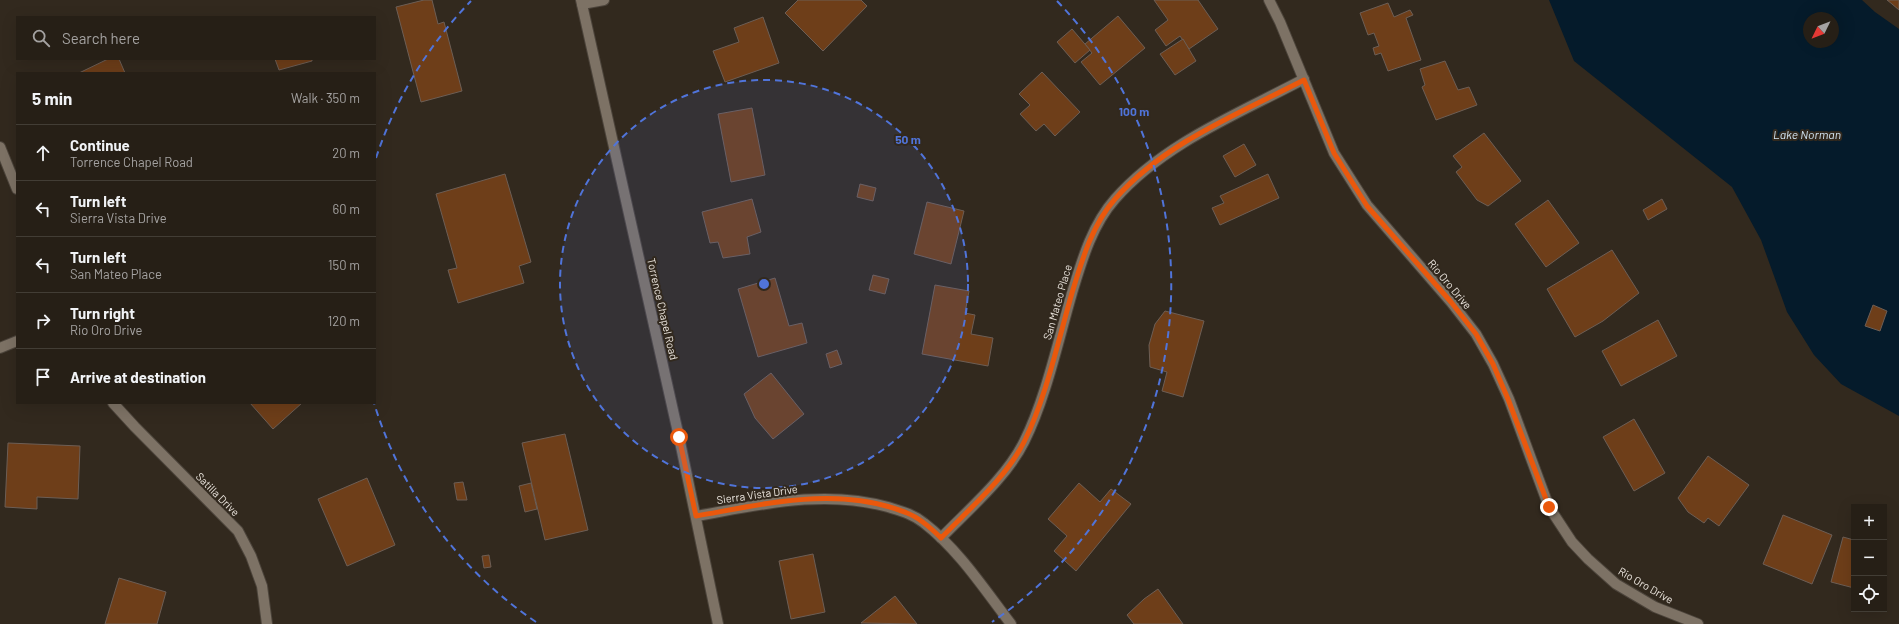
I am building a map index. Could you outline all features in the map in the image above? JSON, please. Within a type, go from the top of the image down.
[{"type":"street","points":[[582,2],[604,0]]},
{"type":"street","name":"Rio Oro Drive","points":[[1269,0],[1280,22],[1334,153],[1367,206],[1451,302],[1476,334],[1493,364],[1508,399],[1549,507],[1572,542],[1588,559],[1616,584],[1655,607],[1698,624]]},
{"type":"street","name":"Torrence Chapel Road","points":[[582,2],[696,516],[718,624]]},
{"type":"street","name":"San Mateo Place","points":[[941,538],[1003,473],[1024,443],[1039,407],[1081,262],[1098,223],[1115,199],[1141,173],[1182,143],[1304,80]]},
{"type":"street","points":[[0,147],[16,186]]},
{"type":"street","points":[[0,348],[16,341]]},
{"type":"street","name":"Satilla Drive","points":[[114,404],[238,531],[251,556],[262,586],[267,624]]},
{"type":"street","name":"Sierra Vista Drive","points":[[696,516],[790,500],[825,498],[870,502],[907,513],[923,522],[958,554],[1011,624]]},
{"type":"water","name":"Lake Norman","points":[[1549,0],[1862,0],[1875,12],[1899,29],[1899,416],[1841,384],[1814,355],[1787,312],[1761,240],[1732,187],[1574,61]]},
{"type":"building","points":[[424,0],[432,0],[438,24],[444,22],[462,91],[421,102],[396,7]]},
{"type":"building","points":[[798,0],[861,0],[867,6],[823,51],[785,13]]},
{"type":"building","points":[[1154,0],[1198,0],[1218,29],[1189,49],[1180,36],[1166,46],[1155,30],[1168,20]]},
{"type":"building","points":[[1887,0],[1899,0],[1899,10],[1892,4]]},
{"type":"building","points":[[1388,3],[1394,17],[1410,10],[1413,15],[1406,18],[1421,60],[1388,71],[1381,53],[1375,55],[1373,48],[1379,46],[1374,33],[1368,35],[1360,13]]},
{"type":"building","points":[[1118,16],[1145,48],[1100,85],[1081,62],[1092,53],[1085,44]]},
{"type":"building","points":[[763,17],[779,63],[725,82],[713,51],[739,42],[734,28]]},
{"type":"building","points":[[1072,29],[1090,50],[1075,63],[1057,42]]},
{"type":"building","points":[[1183,39],[1196,61],[1175,75],[1160,54]]},
{"type":"building","points":[[106,60],[119,60],[125,72],[81,72]]},
{"type":"building","points":[[275,60],[312,60],[312,61],[279,70]]},
{"type":"building","points":[[1445,61],[1458,90],[1469,87],[1477,105],[1436,120],[1422,87],[1425,85],[1420,69]]},
{"type":"building","points":[[1042,72],[1080,112],[1055,136],[1044,124],[1036,131],[1020,114],[1030,105],[1019,94]]},
{"type":"building","points":[[752,108],[765,175],[731,182],[718,114]]},
{"type":"building","points":[[1484,133],[1521,181],[1488,206],[1477,200],[1456,172],[1462,167],[1453,156]]},
{"type":"building","points":[[1244,144],[1256,165],[1235,177],[1223,156]]},
{"type":"building","points":[[505,174],[531,262],[519,266],[524,283],[458,303],[448,270],[457,268],[436,194]]},
{"type":"building","points":[[1268,174],[1279,198],[1220,225],[1212,208],[1224,203],[1220,196]]},
{"type":"building","points":[[860,184],[876,188],[873,201],[857,197]]},
{"type":"building","points":[[752,199],[761,232],[747,237],[750,254],[723,258],[718,242],[710,243],[702,212]]},
{"type":"building","points":[[1662,199],[1667,209],[1648,220],[1643,210]]},
{"type":"building","points":[[1548,200],[1579,243],[1546,267],[1515,224]]},
{"type":"building","points":[[927,202],[964,211],[951,264],[914,254]]},
{"type":"building","points":[[1612,250],[1639,293],[1603,321],[1575,337],[1547,289]]},
{"type":"building","points":[[873,275],[889,279],[885,294],[869,290]]},
{"type":"building","points":[[775,278],[789,326],[802,323],[807,343],[758,357],[738,289]]},
{"type":"building","points":[[935,285],[969,291],[965,313],[975,315],[971,334],[993,338],[988,366],[922,354]]},
{"type":"building","points":[[1873,305],[1887,311],[1880,331],[1865,326]]},
{"type":"building","points":[[1165,311],[1204,321],[1183,397],[1162,391],[1167,372],[1150,367],[1149,345],[1155,324]]},
{"type":"building","points":[[1658,320],[1677,356],[1621,386],[1602,351]]},
{"type":"building","points":[[837,350],[842,364],[830,368],[826,354]]},
{"type":"building","points":[[771,373],[804,414],[773,439],[755,418],[744,394]]},
{"type":"building","points":[[251,404],[301,404],[273,429]]},
{"type":"building","points":[[1634,419],[1665,473],[1634,491],[1603,437]]},
{"type":"building","points":[[565,434],[588,530],[545,540],[522,443]]},
{"type":"building","points":[[8,443],[80,446],[78,499],[37,497],[37,509],[5,507]]},
{"type":"building","points":[[1708,456],[1749,485],[1719,526],[1708,518],[1704,523],[1688,512],[1678,498]]},
{"type":"building","points":[[367,478],[395,545],[347,566],[318,499]]},
{"type":"building","points":[[463,482],[467,500],[457,500],[454,483]]},
{"type":"building","points":[[531,483],[537,509],[525,512],[519,486]]},
{"type":"building","points":[[1079,483],[1100,502],[1111,489],[1131,504],[1076,571],[1054,551],[1067,536],[1048,519]]},
{"type":"building","points":[[1783,515],[1832,535],[1812,584],[1763,564]]},
{"type":"building","points":[[1843,537],[1851,539],[1851,587],[1831,582]]},
{"type":"building","points":[[813,554],[825,612],[791,619],[779,561]]},
{"type":"building","points":[[489,555],[491,567],[484,568],[482,556]]},
{"type":"building","points":[[119,578],[166,592],[157,624],[105,624]]},
{"type":"building","points":[[1158,589],[1183,624],[1134,624],[1127,615],[1144,599]]},
{"type":"building","points":[[895,596],[917,624],[861,623]]},
{"type":"route","points":[[679,437],[696,516],[790,500],[825,498],[870,502],[907,513],[923,522],[941,538],[1003,473],[1024,443],[1039,407],[1081,262],[1098,223],[1115,199],[1141,173],[1182,143],[1304,80],[1334,153],[1367,206],[1451,302],[1476,334],[1493,364],[1508,399],[1549,507]]}]
